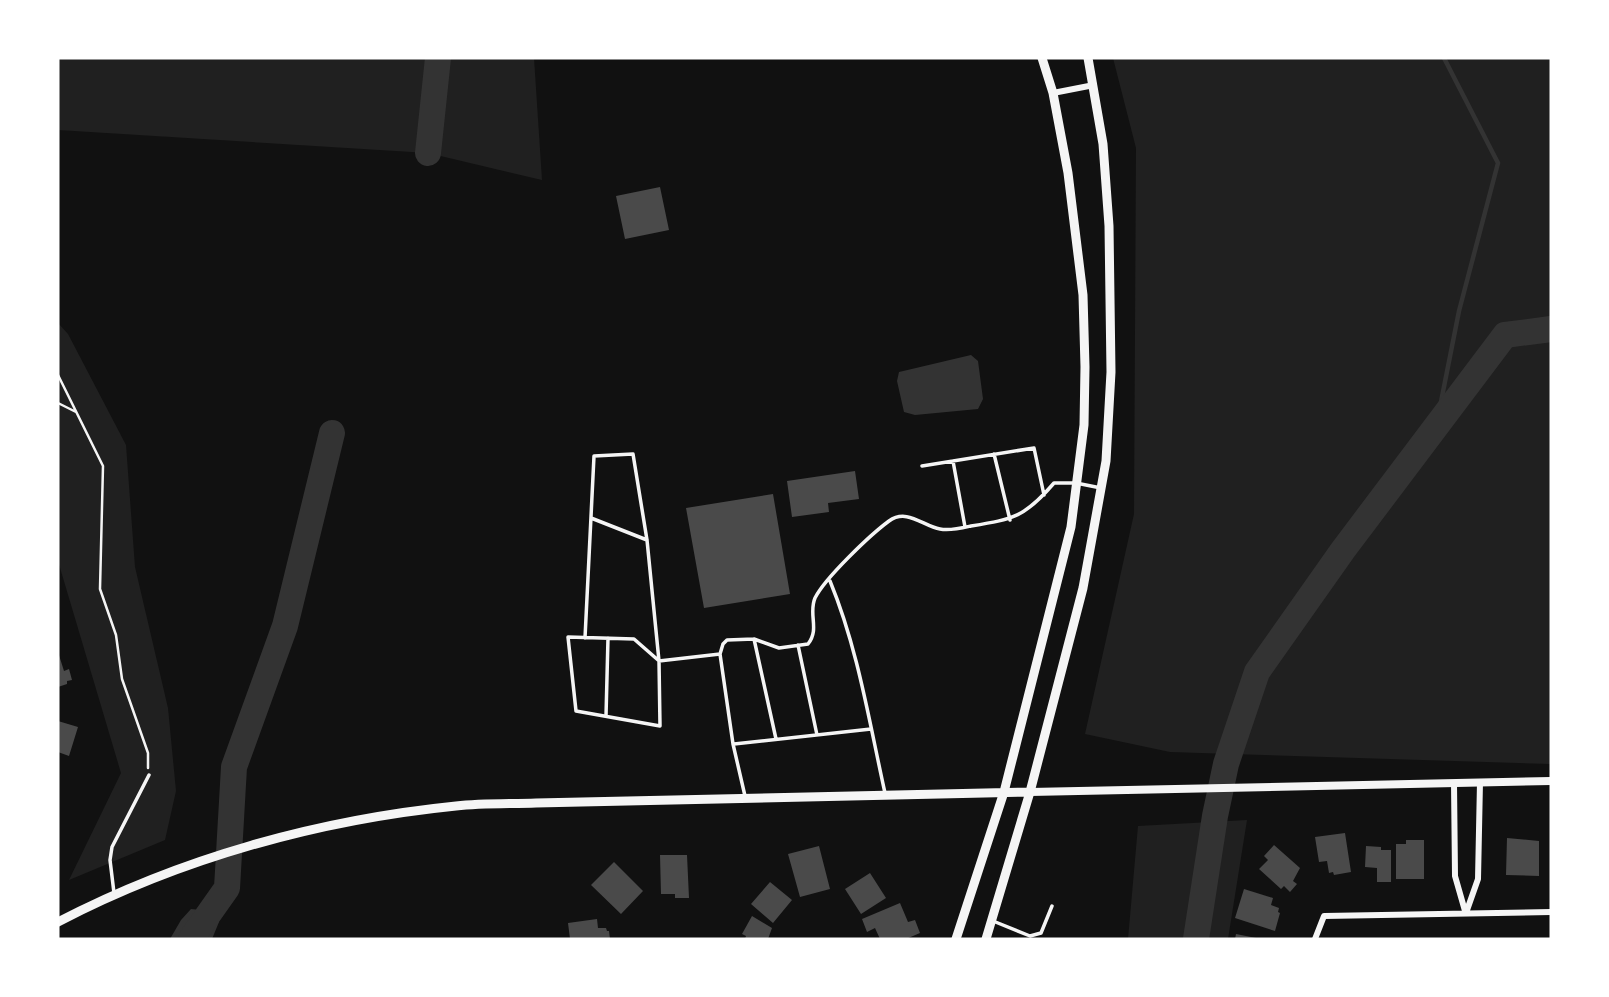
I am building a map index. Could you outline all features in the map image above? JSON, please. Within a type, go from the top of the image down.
[{"type":"main road","points":[[956,939],[1004,792],[1071,527],[1084,425],[1083,295],[1068,173],[1053,93],[1042,58]]},
{"type":"main road","points":[[986,939],[1030,792],[1083,588],[1102,488],[1110,409],[1109,226],[1103,144],[1088,58]]},
{"type":"main road","points":[[58,922],[171,871],[301,832],[365,818],[458,806],[1030,792]]},
{"type":"street","points":[[1053,93],[1094,85]]},
{"type":"street","points":[[1030,792],[1551,781]]},
{"type":"street","points":[[1466,913],[1478,879],[1480,782]]},
{"type":"street","points":[[1454,783],[1455,876],[1466,913]]},
{"type":"street","points":[[1315,939],[1324,915],[1551,912]]},
{"type":"lane","points":[[922,466],[1034,448],[1044,495]]},
{"type":"lane","points":[[585,638],[594,456],[633,454],[647,540],[659,661],[660,726],[576,711],[568,637],[585,638],[634,639],[659,661],[720,654]]},
{"type":"lane","points":[[994,454],[1010,520]]},
{"type":"lane","points":[[953,461],[965,527]]},
{"type":"lane","points":[[746,798],[733,744],[720,654],[727,640],[754,639],[779,648],[808,644],[813,637],[812,609],[816,598],[841,564],[895,518],[915,518],[940,529],[965,527],[1010,520],[1031,508],[1054,483],[1076,483],[1102,488]]},
{"type":"lane","points":[[591,518],[647,540]]},
{"type":"lane","points":[[829,580],[851,639],[886,795]]},
{"type":"lane","points":[[606,716],[608,638]]},
{"type":"lane","points":[[754,639],[776,739]]},
{"type":"lane","points":[[798,645],[817,735]]},
{"type":"lane","points":[[733,744],[871,729]]},
{"type":"lane","points":[[114,895],[110,860],[112,847],[149,775]]},
{"type":"lane","points":[[993,921],[1030,936],[1041,933],[1052,906]]},
{"type":"path","points":[[58,376],[103,466],[100,589],[116,635],[122,679],[148,753],[149,775]]},
{"type":"path","points":[[58,403],[76,412]]},
{"type":"shaded area","points":[[58,58],[534,58],[542,180],[428,153],[58,130]]},
{"type":"shaded area","points":[[1113,58],[1551,58],[1551,764],[1170,752],[1085,734],[1134,514],[1136,148]]},
{"type":"shaded area","points":[[58,323],[68,334],[126,445],[135,567],[168,708],[176,791],[165,840],[69,880],[121,773],[58,561]]},
{"type":"shaded area","points":[[971,355],[978,361],[983,399],[978,409],[915,415],[904,412],[897,381],[899,372]]},
{"type":"shaded area","points":[[1247,820],[1228,939],[1128,939],[1138,826]]},
{"type":"shaded area","points":[[191,909],[219,912],[219,922],[212,939],[170,939],[181,920]]},
{"type":"building","points":[[660,187],[669,230],[625,239],[616,196]]},
{"type":"building","points":[[855,471],[859,499],[828,503],[829,512],[792,517],[787,481]]},
{"type":"building","points":[[773,494],[790,594],[704,608],[686,508]]},
{"type":"building","points":[[58,652],[64,671],[69,669],[72,680],[58,687]]},
{"type":"building","points":[[58,721],[78,727],[69,756],[58,752]]},
{"type":"building","points":[[1345,833],[1351,872],[1334,875],[1333,872],[1329,873],[1327,861],[1319,862],[1315,837]]},
{"type":"building","points":[[1507,838],[1539,841],[1539,876],[1506,875]]},
{"type":"building","points":[[1406,840],[1424,840],[1424,879],[1396,879],[1396,844],[1406,844]]},
{"type":"building","points":[[1274,845],[1300,868],[1293,881],[1297,884],[1290,892],[1284,886],[1281,889],[1259,869],[1268,860],[1264,856]]},
{"type":"building","points":[[819,846],[830,889],[800,897],[788,854]]},
{"type":"building","points":[[1366,846],[1391,850],[1391,882],[1377,882],[1377,868],[1365,867]]},
{"type":"building","points":[[660,855],[687,855],[689,898],[661,894]]},
{"type":"building","points":[[614,862],[643,891],[621,914],[591,885]]},
{"type":"building","points":[[870,873],[886,898],[861,914],[845,889]]},
{"type":"building","points":[[770,882],[792,900],[773,923],[751,904]]},
{"type":"building","points":[[1244,889],[1273,898],[1271,905],[1279,908],[1280,913],[1275,931],[1235,918]]},
{"type":"building","points":[[900,903],[908,922],[915,920],[920,933],[906,939],[880,939],[875,928],[867,932],[862,919]]},
{"type":"building","points":[[752,916],[772,928],[768,939],[745,939],[746,936],[742,934]]},
{"type":"building","points":[[597,919],[598,928],[606,928],[610,939],[570,939],[568,923]]},
{"type":"building","points":[[1236,934],[1256,938],[1256,939],[1235,939]]},
{"type":"waterway","points":[[428,153],[438,58]]},
{"type":"waterway","points":[[1436,427],[1459,311],[1498,163],[1444,58]]},
{"type":"waterway","points":[[1196,939],[1226,764],[1257,672],[1343,550],[1505,335],[1551,329]]},
{"type":"waterway","points":[[191,939],[227,888],[234,767],[285,626],[332,433]]}]
